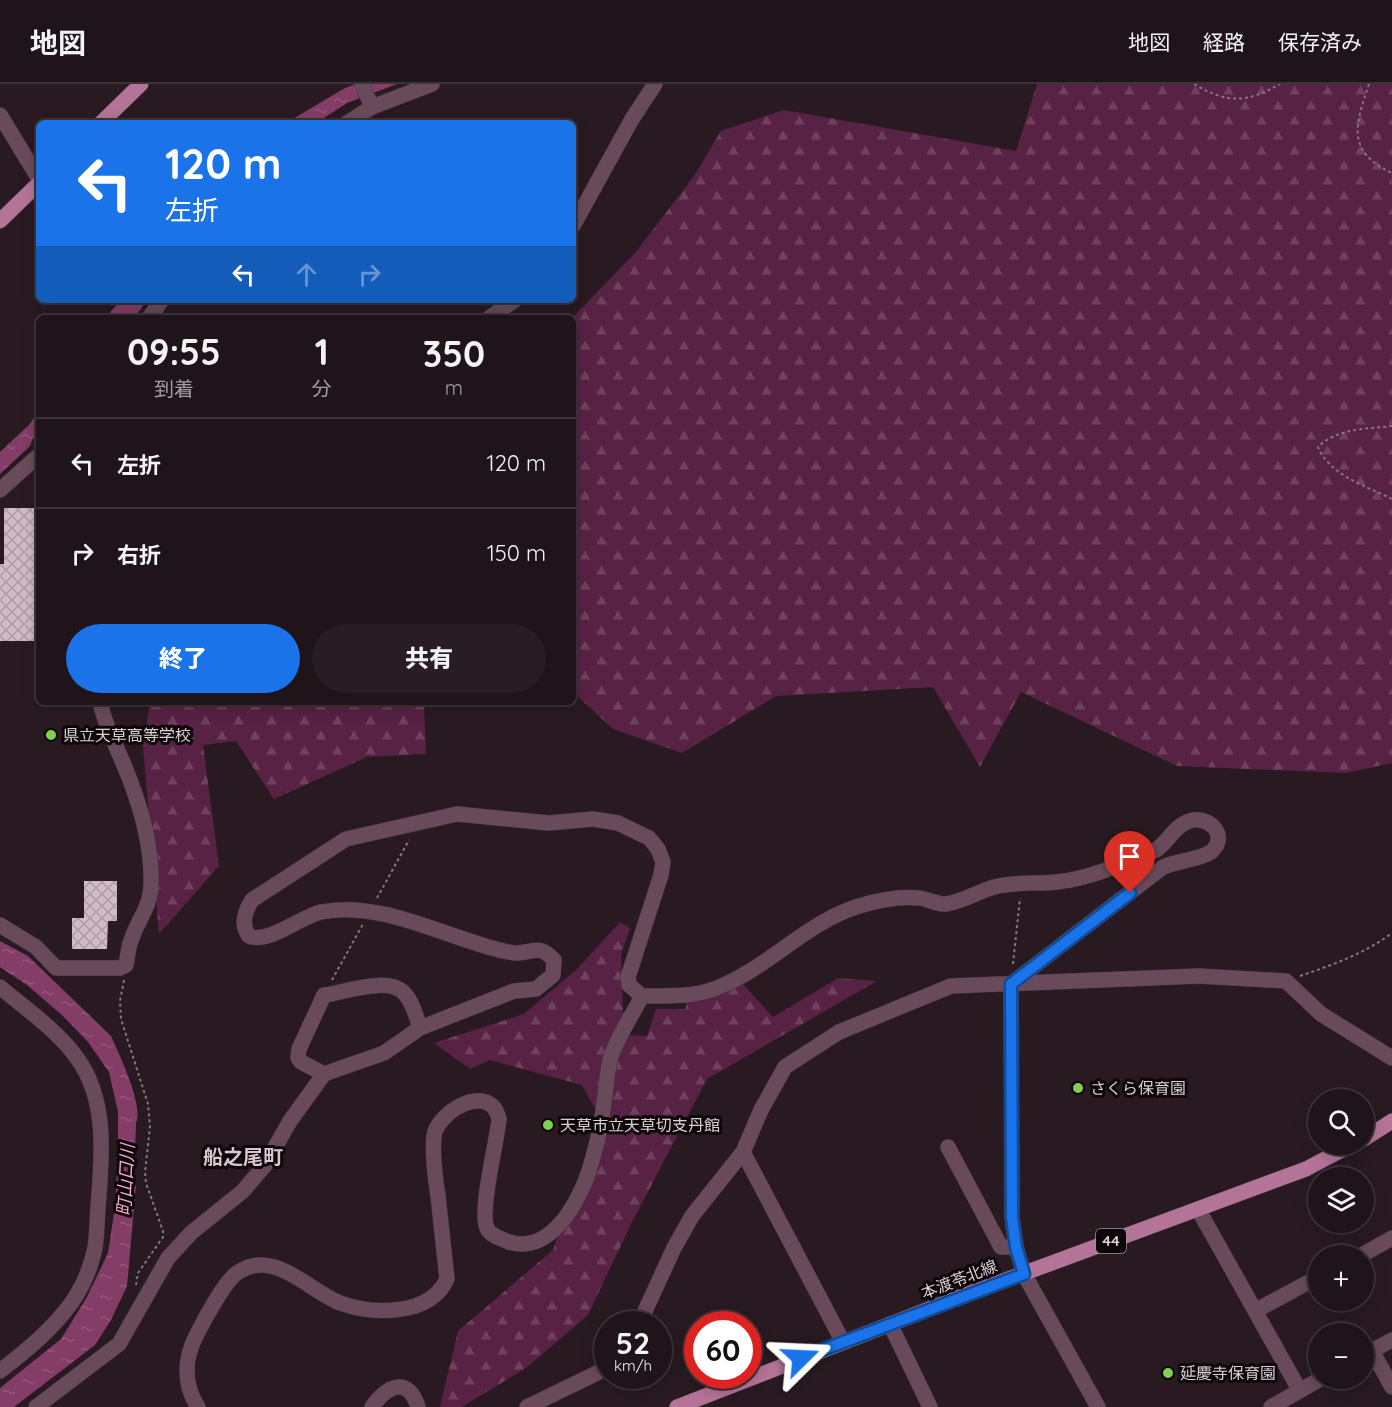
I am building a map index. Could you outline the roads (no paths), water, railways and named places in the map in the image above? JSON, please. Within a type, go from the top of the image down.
[{"type":"main road","points":[[104,120],[141,84]]},
{"type":"main road","points":[[0,221],[36,184]]},
{"type":"main road","points":[[1374,1133],[1392,1121]]},
{"type":"main road","name":"本渡苓北線","points":[[677,1407],[890,1324],[1306,1169],[1332,1155]]},
{"type":"street","points":[[349,120],[367,96],[432,84]]},
{"type":"street","points":[[576,221],[632,119],[655,84]]},
{"type":"street","points":[[3,126],[36,176]]},
{"type":"street","points":[[493,315],[511,303]]},
{"type":"street","points":[[0,490],[36,457]]},
{"type":"street","points":[[0,925],[36,947],[56,968],[120,968],[126,965],[131,939],[150,900],[150,854],[143,819],[122,760],[103,718],[101,705]]},
{"type":"street","points":[[38,1406],[119,1344],[168,1258],[191,1233],[243,1191],[265,1165],[290,1120],[324,1074],[384,1053],[420,1028],[514,991],[536,989],[553,975],[554,960],[546,952],[535,949],[514,953],[483,946],[448,933],[342,909],[318,913],[261,939],[249,936],[244,930],[245,911],[252,900],[346,839],[457,814],[549,823],[593,819],[618,823],[649,838],[658,849],[663,862],[661,875],[628,977],[629,985],[642,996],[671,996],[713,989],[738,977],[824,922],[855,907],[886,899],[920,898],[942,904],[960,902],[994,887],[1022,882],[1057,882],[1087,877],[1156,850],[1179,826],[1195,819],[1211,823],[1216,828],[1218,843],[1214,850],[1207,854],[1173,862],[1164,867],[1011,984]]},
{"type":"street","points":[[645,1311],[674,1248],[693,1216],[743,1152],[761,1110],[785,1067],[840,1032],[951,986],[1199,976],[1286,981],[1321,1014],[1392,1058]]},
{"type":"street","points":[[1011,984],[1012,1217],[1016,1247],[1024,1274],[1098,1407]]},
{"type":"street","points":[[324,1074],[301,1062],[298,1058],[299,1049],[324,995],[355,988],[382,985],[394,987],[403,991],[410,1001],[420,1028]]},
{"type":"street","points":[[0,987],[64,1042],[78,1059],[88,1078],[102,1136],[95,1248],[88,1273],[73,1301],[54,1325],[0,1371]]},
{"type":"street","points":[[198,1407],[189,1389],[186,1372],[188,1356],[196,1334],[228,1281],[238,1272],[267,1265],[282,1269],[339,1303],[372,1311],[413,1307],[428,1301],[442,1289],[447,1280],[434,1167],[434,1133],[443,1118],[460,1106],[478,1100],[488,1101],[497,1108],[499,1119],[484,1213],[487,1229],[498,1238],[513,1243],[525,1243],[547,1236],[557,1229],[570,1211],[593,1159],[611,1057],[642,996]]},
{"type":"street","points":[[948,1147],[1001,1246],[1016,1247]]},
{"type":"street","points":[[743,1152],[843,1342]]},
{"type":"street","points":[[1198,1209],[1300,1391]]},
{"type":"street","points":[[1374,1248],[1392,1238]]},
{"type":"street","points":[[1255,1311],[1308,1283]]},
{"type":"street","points":[[890,1324],[930,1407]]},
{"type":"street","points":[[1374,1350],[1392,1340]]},
{"type":"street","points":[[1374,1362],[1392,1387]]},
{"type":"street","points":[[527,1407],[594,1374]]},
{"type":"street","points":[[1270,1407],[1308,1386]]},
{"type":"street","points":[[372,1407],[381,1395],[393,1388],[405,1388],[413,1394],[417,1407]]},
{"type":"water","points":[[356,84],[397,84],[347,103],[321,120],[291,120],[345,88]]},
{"type":"water","points":[[118,303],[145,303],[136,315],[108,315]]},
{"type":"water","points":[[36,414],[36,436],[30,446],[0,474],[0,452],[29,425]]},
{"type":"water","name":"町山口川","points":[[0,941],[28,956],[111,1036],[130,1080],[138,1115],[134,1182],[136,1186],[127,1286],[111,1320],[95,1345],[14,1407],[0,1407],[0,1388],[61,1339],[87,1297],[108,1253],[115,1207],[118,1112],[109,1072],[88,1042],[63,1016],[27,985],[0,967]]},
{"type":"place","name":"県立天草高等学校","points":[[51,735]]},
{"type":"place","name":"さくら保育園","points":[[1078,1088]]},
{"type":"place","name":"天草市立天草切支丹館","points":[[548,1125]]},
{"type":"place","name":"延慶寺保育園","points":[[1168,1373]]},
{"type":"district","name":"船之尾町","points":[[243,1157]]}]
